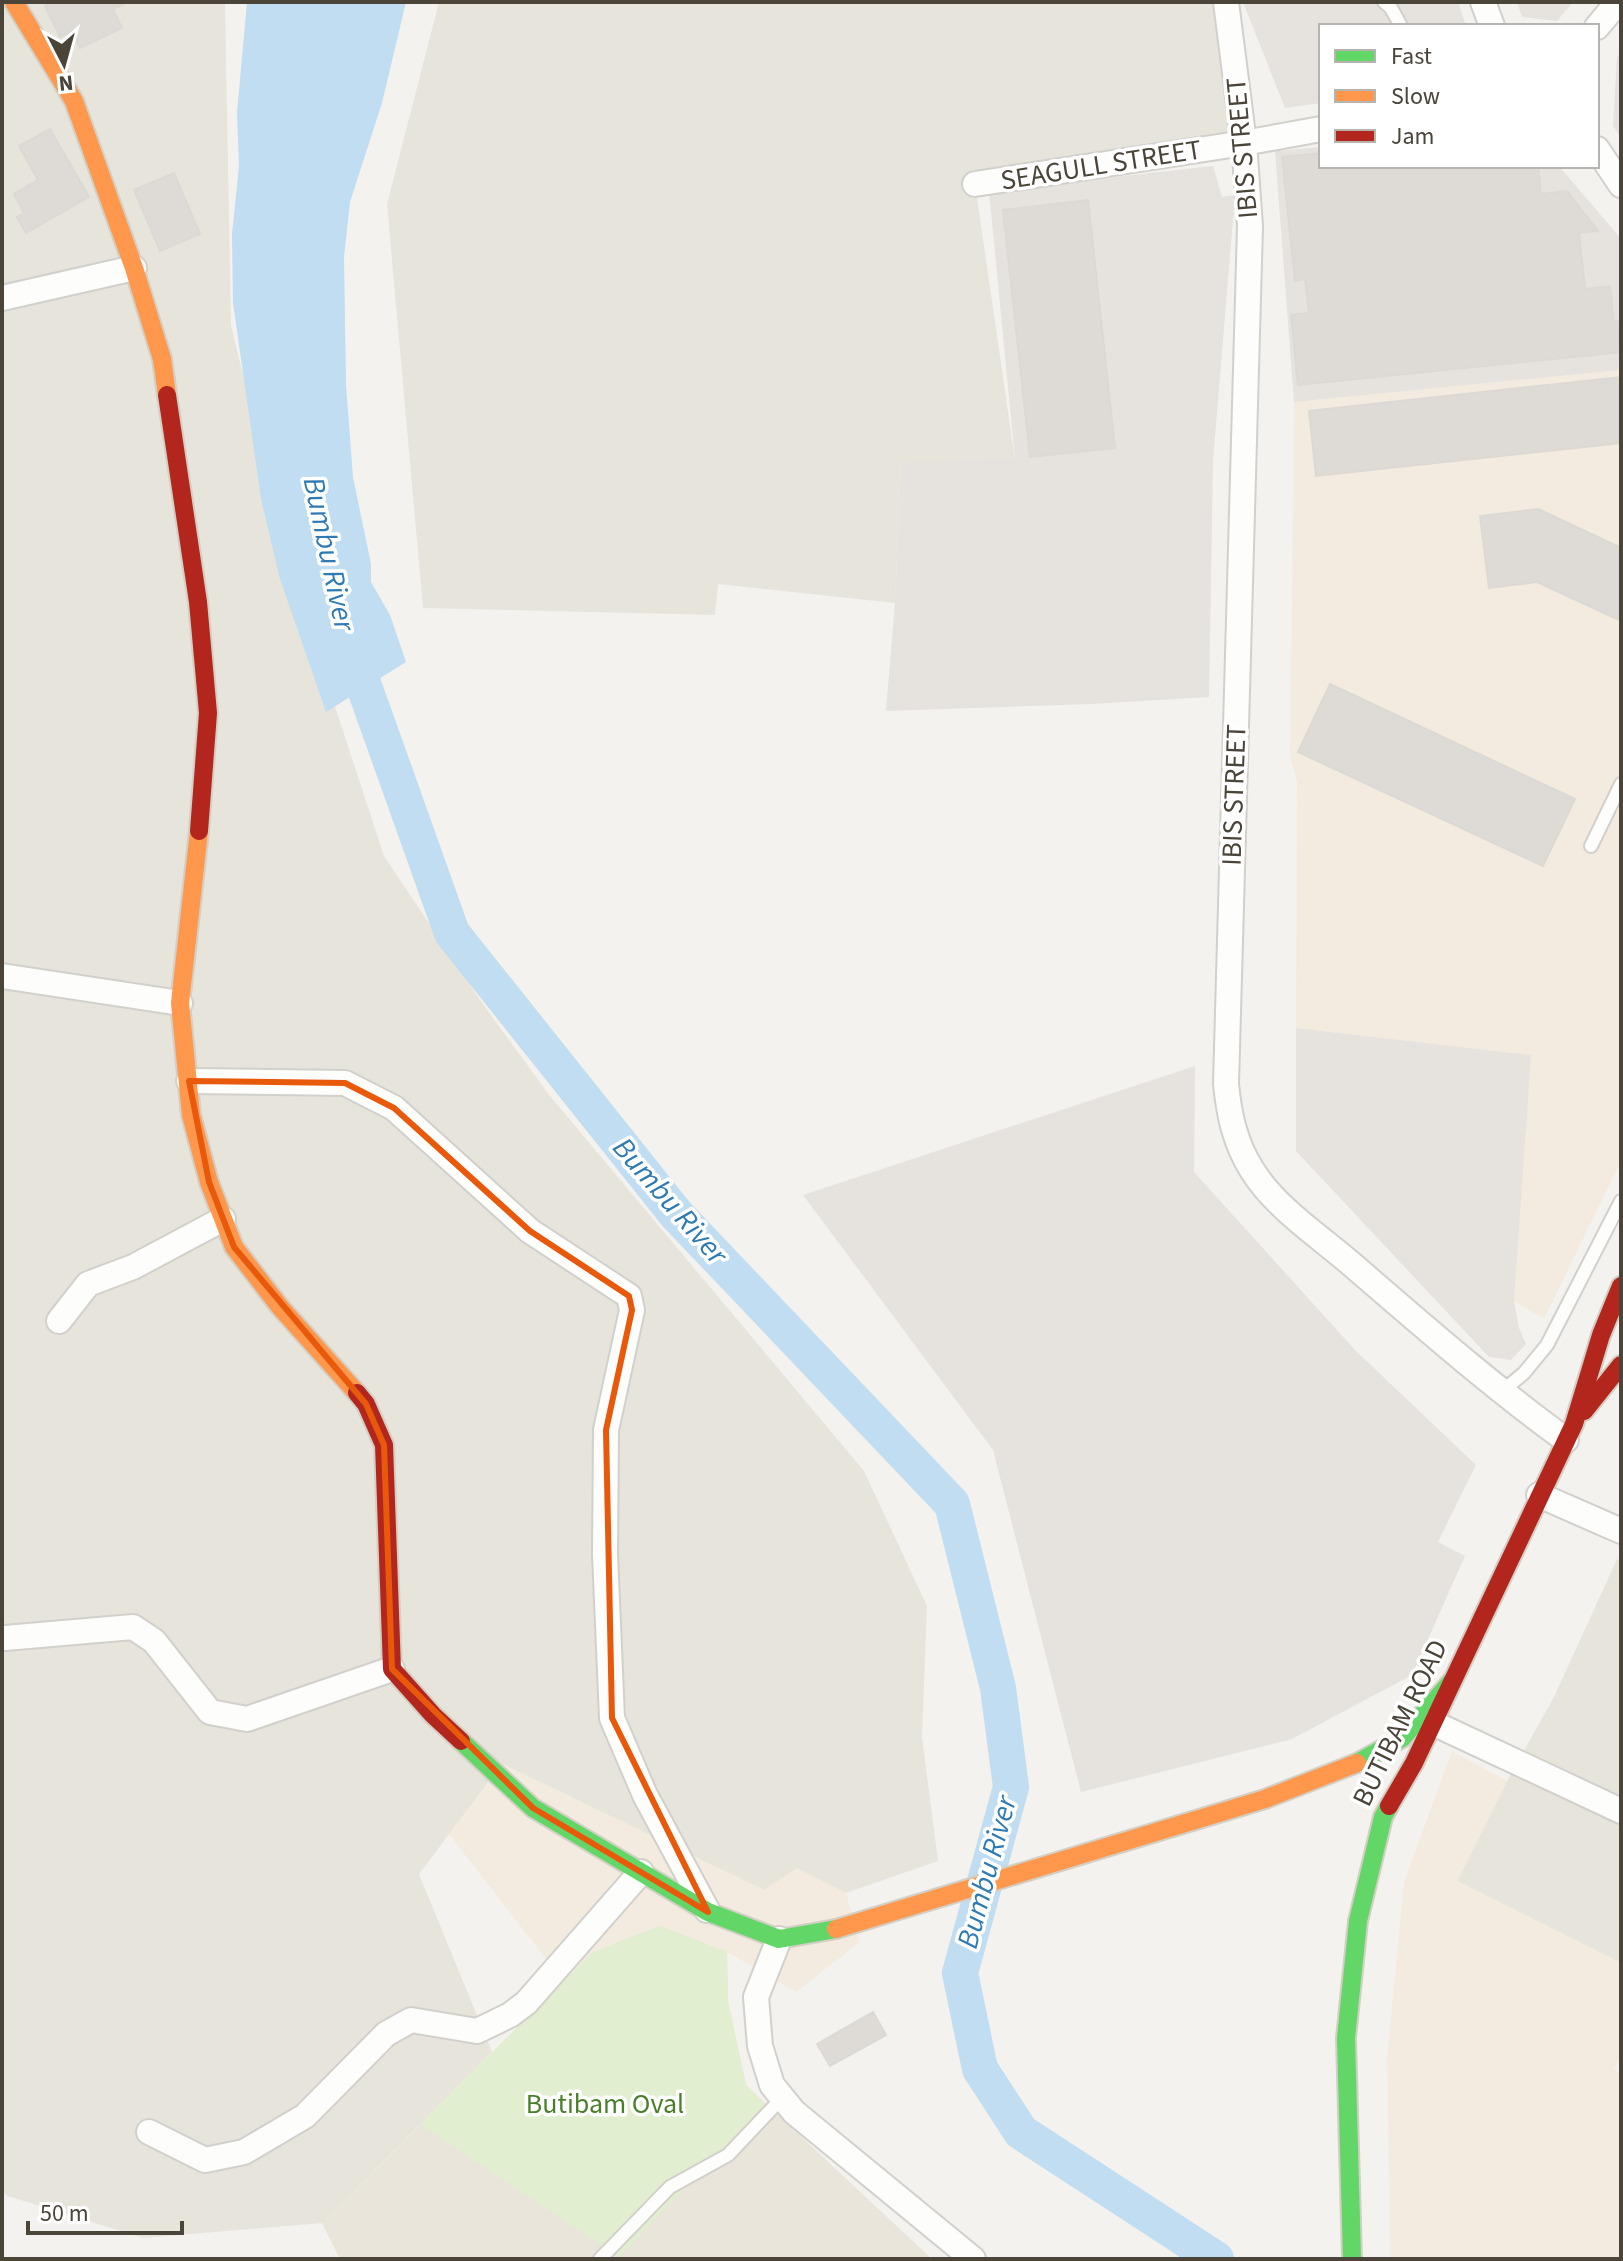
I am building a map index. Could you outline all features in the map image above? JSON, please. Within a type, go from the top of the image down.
[{"type":"street","points":[[14,2],[74,101],[134,268],[162,359],[198,602],[208,713],[198,845],[180,1003],[191,1115],[209,1182],[234,1247],[280,1307],[366,1404],[384,1445],[392,1669],[433,1715],[533,1808],[708,1912],[779,1939],[850,1927],[954,1892],[1265,1799],[1357,1763],[1402,1738],[1452,1681]]},
{"type":"street","name":"IBIS STREET","points":[[1226,2],[1244,143],[1250,226],[1226,1084],[1229,1115],[1239,1147],[1270,1193],[1500,1393],[1570,1432]]},
{"type":"street","points":[[1483,2],[1491,24]]},
{"type":"street","points":[[1599,25],[1618,2]]},
{"type":"street","name":"SEAGULL STREET","points":[[975,184],[1319,129]]},
{"type":"street","points":[[1599,152],[1621,185]]},
{"type":"street","points":[[2,298],[134,268]]},
{"type":"street","points":[[2,976],[180,1003]]},
{"type":"street","points":[[189,1081],[345,1083],[394,1108],[530,1231],[629,1296],[632,1310],[606,1430],[605,1554],[612,1718],[645,1795],[708,1912]]},
{"type":"street","points":[[59,1321],[88,1284],[133,1267],[223,1219]]},
{"type":"street","name":"BUTIBAM ROAD","points":[[1352,2259],[1346,2038],[1358,1921],[1383,1817],[1414,1763],[1570,1432],[1601,1335],[1621,1286]]},
{"type":"street","name":"BUTIBAM ROAD","points":[[1570,1432],[1621,1365]]},
{"type":"street","points":[[1539,1495],[1621,1531]]},
{"type":"street","points":[[5,1638],[133,1627],[154,1641],[210,1712],[247,1719],[392,1669]]},
{"type":"street","points":[[1433,1723],[1621,1811]]},
{"type":"street","points":[[149,2132],[205,2160],[244,2152],[305,2116],[386,2034],[411,2020],[477,2031],[510,2015],[526,2003],[641,1872]]},
{"type":"street","points":[[779,1939],[756,1997],[760,2046],[772,2085],[794,2112],[973,2259]]},
{"type":"lane","points":[[1384,2],[1400,24]]},
{"type":"lane","points":[[1591,846],[1621,784]]},
{"type":"lane","points":[[1500,1393],[1524,1373],[1547,1345],[1621,1201]]},
{"type":"lane","points":[[600,2259],[670,2187],[728,2155],[782,2098]]},
{"type":"highlighted area","points":[[189,1081],[345,1083],[394,1108],[530,1231],[629,1296],[632,1310],[606,1430],[612,1718],[708,1912],[533,1808],[392,1669],[384,1445],[366,1404],[234,1247],[209,1182]]},
{"type":"shaded area","points":[[2,2],[225,2],[231,325],[287,560],[384,856],[480,1000],[550,1096],[864,1471],[927,1606],[922,1737],[938,1861],[846,1893],[797,1869],[764,1890],[502,1764],[419,1874],[492,2052],[322,2223],[143,2238],[2,2192]]},
{"type":"shaded area","points":[[439,2],[1226,2],[1244,143],[975,184],[1015,460],[901,462],[895,603],[718,584],[715,615],[423,608],[387,204]]},
{"type":"shaded area","points":[[1243,2],[1458,2],[1465,24],[1319,24],[1319,103],[1285,108]]},
{"type":"shaded area","points":[[1517,2],[1573,2],[1557,21],[1522,17]]},
{"type":"shaded area","points":[[1621,52],[1621,138],[1613,126],[1617,57]]},
{"type":"shaded area","points":[[1319,147],[1319,168],[1561,168],[1621,239],[1621,370],[1294,402],[1275,151]]},
{"type":"shaded area","points":[[1213,166],[1222,197],[1235,195],[1213,461],[1209,697],[886,711],[895,603],[901,461],[1015,459],[989,191]]},
{"type":"shaded area","points":[[1621,370],[1621,1161],[1544,1319],[1514,1301],[1530,1055],[1296,1028],[1297,781],[1290,756],[1294,402]]},
{"type":"shaded area","points":[[1296,1028],[1531,1055],[1514,1301],[1519,1328],[1526,1344],[1511,1360],[1489,1357],[1296,1151]]},
{"type":"shaded area","points":[[1195,1066],[1194,1172],[1355,1350],[1476,1465],[1438,1542],[1465,1556],[1412,1675],[1292,1739],[1081,1792],[993,1450],[803,1195]]},
{"type":"shaded area","points":[[1617,1559],[1621,1561],[1621,1963],[1457,1881],[1507,1781],[1554,1697]]},
{"type":"shaded area","points":[[1452,1751],[1507,1781],[1457,1881],[1621,1963],[1621,2056],[1614,2069],[1621,2074],[1621,2259],[1390,2259],[1387,2058],[1404,1882]]},
{"type":"shaded area","points":[[503,1764],[764,1890],[797,1868],[846,1893],[860,1942],[796,1992],[727,1952],[593,1952],[563,1981],[449,1834]]},
{"type":"shaded area","points":[[660,1926],[727,1952],[728,2001],[746,2085],[932,2259],[340,2259],[322,2223],[593,1952]]},
{"type":"green space","name":"Butibam Oval","points":[[660,1926],[727,1952],[728,2001],[746,2085],[765,2104],[619,2257],[420,2124],[593,1952]]},
{"type":"water","points":[[247,2],[406,2],[382,103],[350,202],[344,257],[346,385],[353,477],[371,564],[371,582],[390,615],[406,662],[326,712],[280,579],[261,499],[233,303],[232,234],[239,166],[237,113]]},
{"type":"building","points":[[53,2],[128,2],[113,9],[122,28],[80,48],[72,31],[60,37],[45,6]]},
{"type":"building","points":[[50,129],[89,197],[26,233],[17,217],[24,213],[14,194],[38,180],[19,146]]},
{"type":"building","points":[[1319,153],[1319,168],[1538,168],[1541,194],[1567,191],[1598,231],[1579,233],[1585,289],[1610,286],[1614,322],[1621,321],[1621,352],[1298,385],[1291,315],[1309,313],[1305,279],[1295,281],[1282,157]]},
{"type":"building","points":[[174,173],[200,234],[160,251],[134,190]]},
{"type":"building","points":[[1088,200],[1115,448],[1030,457],[1003,210]]},
{"type":"building","points":[[1621,377],[1621,443],[1316,476],[1309,411]]},
{"type":"building","points":[[1538,509],[1621,548],[1621,621],[1537,582],[1489,588],[1480,516]]},
{"type":"building","points":[[1330,684],[1575,799],[1543,866],[1298,752]]},
{"type":"building","points":[[873,2012],[886,2035],[830,2066],[817,2044]]},
{"type":"waterway","name":"Bumbu River","points":[[349,644],[452,933],[676,1214],[952,1504],[998,1688],[1011,1787],[960,1973],[980,2069],[1021,2132],[1216,2259]]},
{"type":"traffic: fast","points":[[1357,1763],[1402,1738],[1452,1681]]},
{"type":"traffic: fast","points":[[461,1741],[533,1808],[708,1912],[779,1939],[836,1929]]},
{"type":"traffic: fast","points":[[1352,2259],[1346,2038],[1358,1921],[1383,1817],[1389,1806]]},
{"type":"traffic: slow","points":[[14,2],[74,101],[134,268],[162,359],[167,395]]},
{"type":"traffic: slow","points":[[199,831],[180,1003],[191,1115],[209,1182],[234,1247],[280,1307],[357,1393]]},
{"type":"traffic: slow","points":[[836,1929],[1265,1799],[1357,1763]]},
{"type":"traffic: jam","points":[[167,395],[198,602],[208,713],[199,831]]},
{"type":"traffic: jam","points":[[1389,1806],[1414,1763],[1574,1424],[1601,1335],[1621,1286]]},
{"type":"traffic: jam","points":[[1584,1411],[1621,1365]]},
{"type":"traffic: jam","points":[[357,1393],[366,1404],[384,1445],[392,1669],[461,1741]]}]
